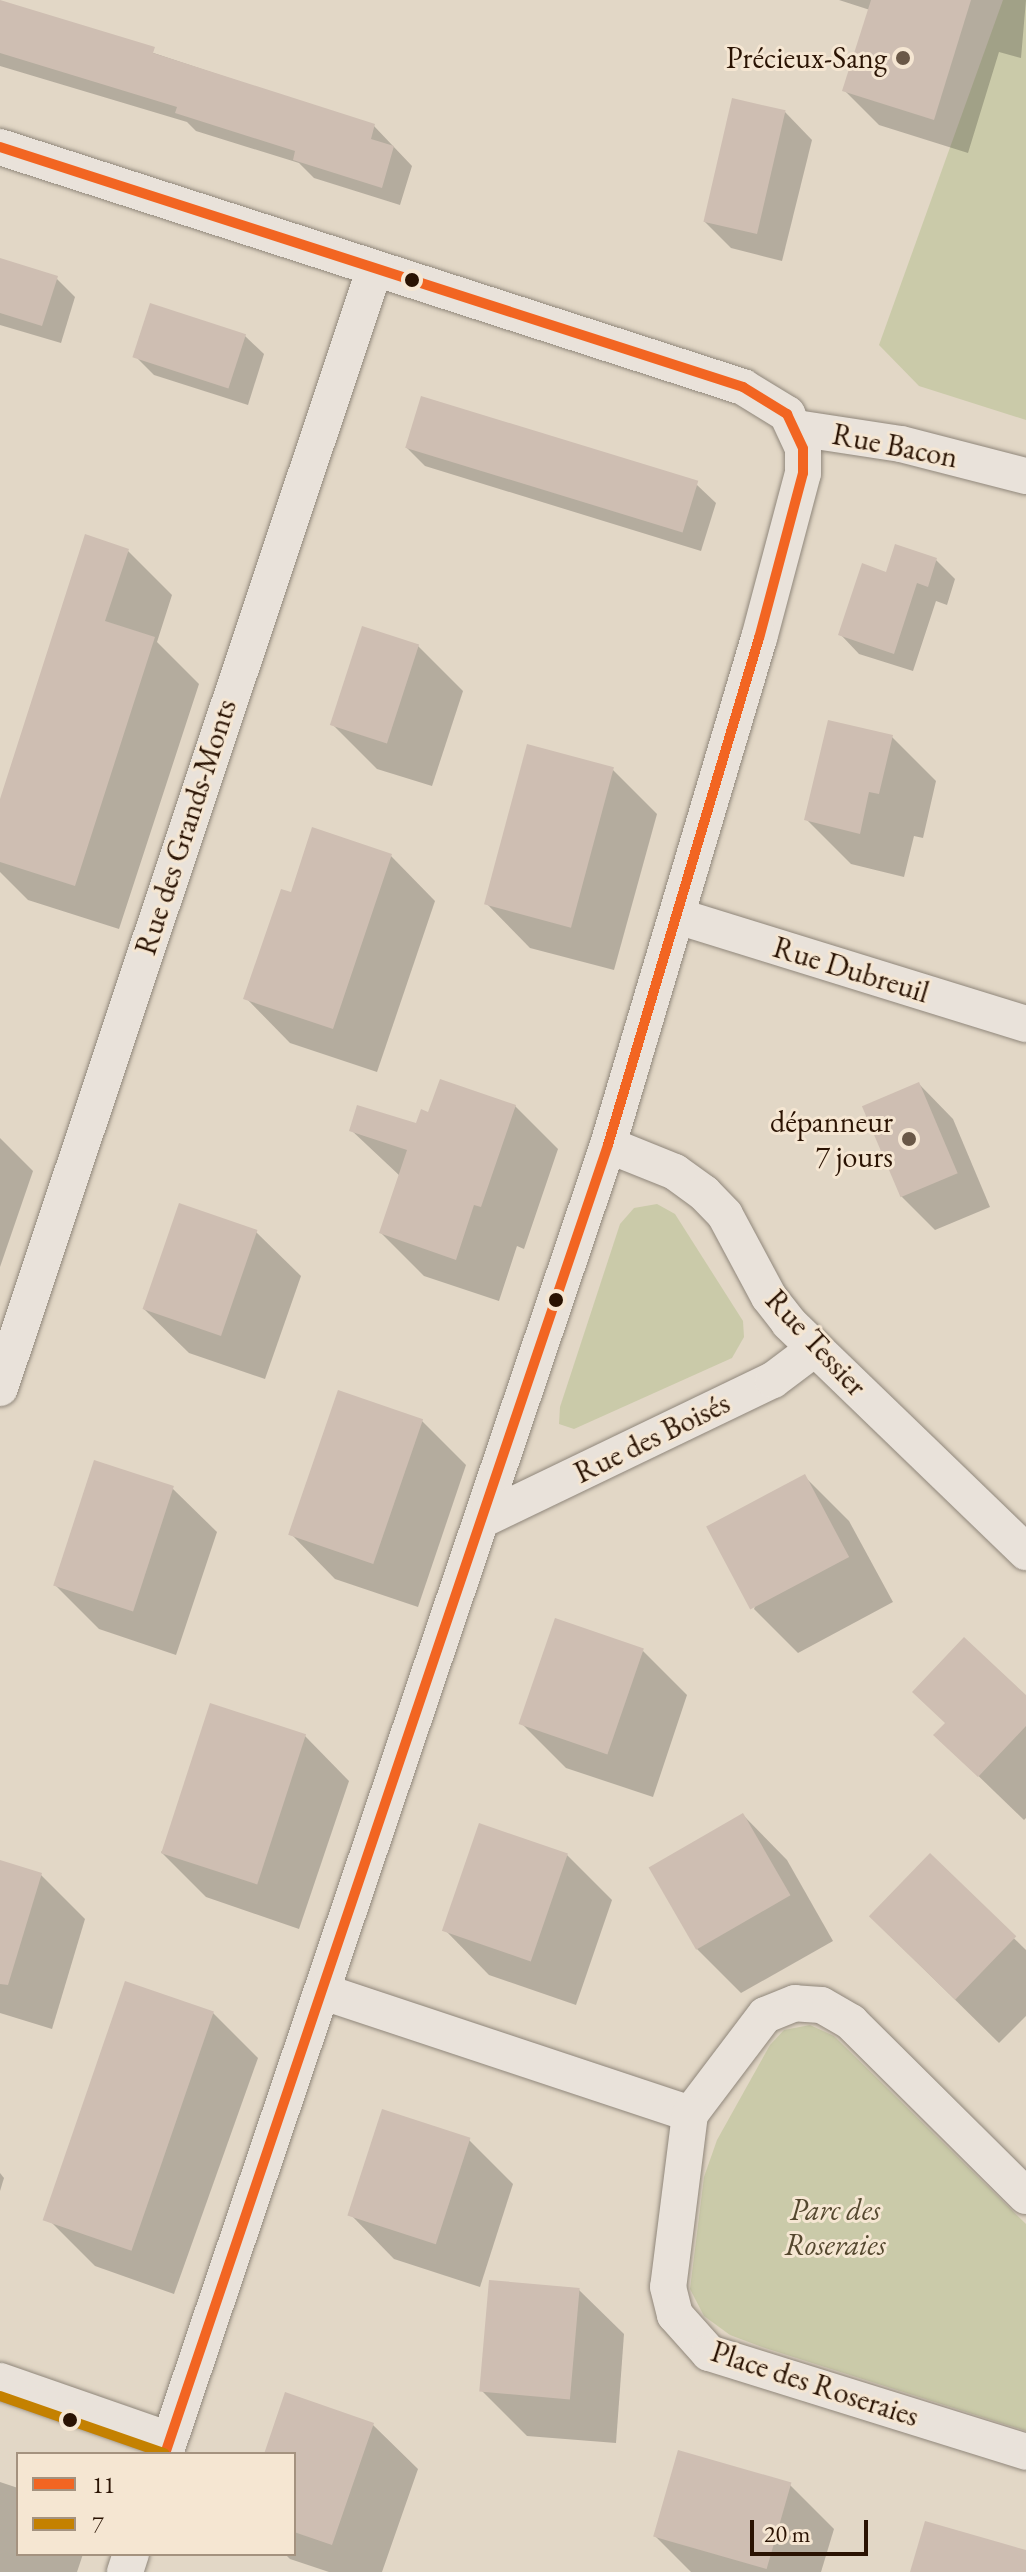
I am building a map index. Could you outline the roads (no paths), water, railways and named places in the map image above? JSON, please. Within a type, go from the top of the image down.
[{"type":"street","name":"Rue Bacon","points":[[0,147],[743,387],[769,398],[796,428],[901,444],[1026,476]]},
{"type":"street","name":"Rue des Grands-Monts","points":[[0,1388],[375,268]]},
{"type":"street","points":[[0,2381],[167,2447],[486,1518],[608,1145],[677,916],[803,473],[796,428]]},
{"type":"street","name":"Rue Dubreuil","points":[[677,916],[1026,1024]]},
{"type":"street","name":"Rue Tessier","points":[[608,1145],[675,1172],[704,1193],[725,1215],[769,1297],[813,1350],[1026,1552]]},
{"type":"street","name":"Rue des Boisés","points":[[486,1518],[773,1380],[813,1350]]},
{"type":"street","points":[[324,1992],[690,2114]]},
{"type":"street","name":"Place des Roseraies","points":[[1026,2196],[851,2022],[821,2005],[795,2003],[765,2015],[690,2114],[668,2287],[675,2315],[695,2343],[728,2362],[1026,2452]]},
{"type":"place","name":"Précieux-Sang","points":[[903,58]]},
{"type":"place","name":"dépanneur 7 jours","points":[[909,1139]]},
{"type":"park label","name":"Parc des Roseraies","points":[[835,2227]]}]
